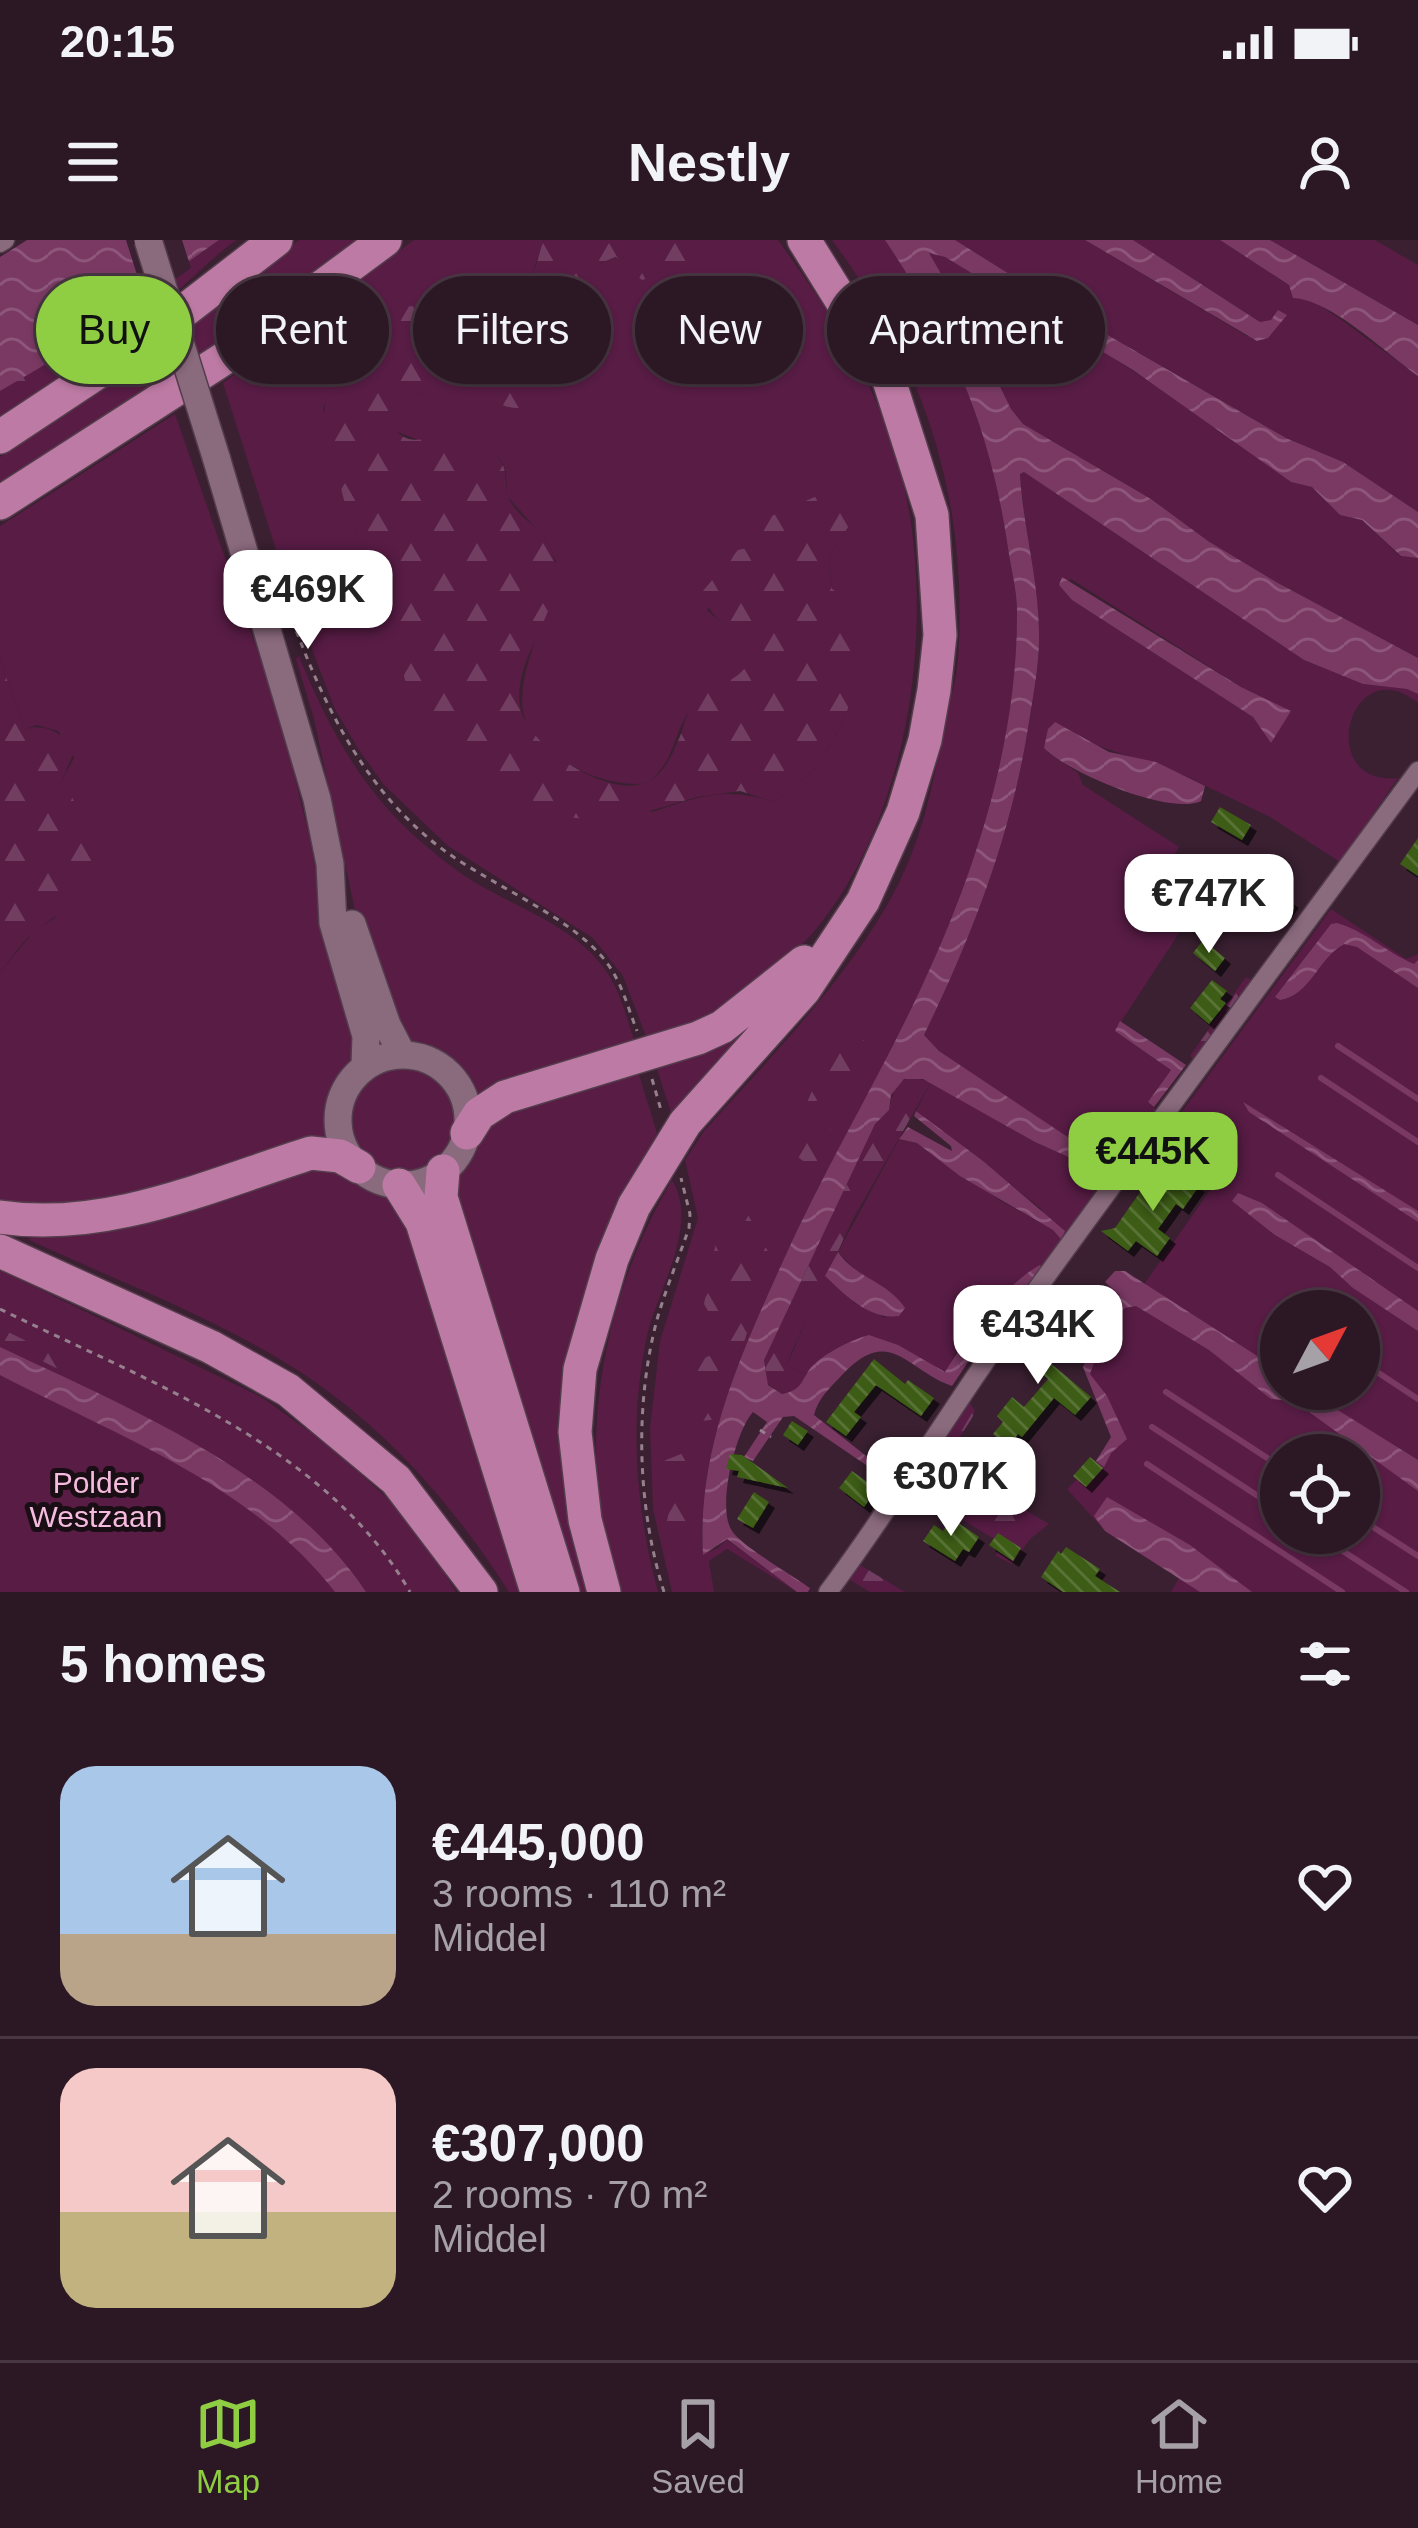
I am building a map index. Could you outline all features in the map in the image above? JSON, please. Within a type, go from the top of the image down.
[{"type":"highway","points":[[0,437],[145,341],[277,240]]},
{"type":"highway","points":[[0,503],[230,354],[385,240]]},
{"type":"highway","points":[[604,1592],[585,1520],[575,1432],[580,1369],[611,1259],[634,1206],[685,1123],[804,990],[847,926],[893,838],[925,740],[940,635],[932,515],[887,374],[804,240]]},
{"type":"highway","points":[[467,1133],[479,1114],[505,1096],[722,1027],[847,926]]},
{"type":"highway","points":[[0,1216],[58,1222],[119,1214],[310,1153],[340,1156],[359,1167]]},
{"type":"highway","points":[[443,1171],[441,1197],[563,1592]]},
{"type":"highway","points":[[399,1185],[422,1222],[537,1592]]},
{"type":"highway","points":[[0,1251],[211,1347],[289,1390],[396,1480],[481,1592]]},
{"type":"street","points":[[148,240],[301,735],[330,864],[387,1025],[402,1054]]},
{"type":"street","points":[[828,1592],[1008,1330],[1418,771]]},
{"type":"street","points":[[330,864],[333,922],[366,1036],[364,1066]]},
{"type":"street","points":[[402,1054],[439,1065],[454,1079],[468,1114],[461,1151],[443,1171],[419,1184],[399,1185],[373,1177],[348,1155],[339,1133],[344,1090],[364,1066],[402,1054]]},
{"type":"path","points":[[280,586],[330,712],[376,784],[450,856],[557,920],[597,950],[618,980],[641,1044]]},
{"type":"path","points":[[648,1065],[665,1123]]},
{"type":"path","points":[[664,1592],[645,1492],[644,1405],[657,1319],[689,1228],[691,1214],[679,1170]]},
{"type":"path","points":[[0,1309],[204,1406],[286,1460],[350,1515],[410,1592]]},
{"type":"path","points":[[760,1430],[772,1437]]},
{"type":"green space","points":[[219,240],[236,240],[192,278],[169,276]]},
{"type":"green space","points":[[299,240],[359,240],[309,276],[252,276]]},
{"type":"green space","points":[[414,240],[544,240],[529,276],[413,276],[413,384],[611,384],[611,276],[587,276],[593,268],[621,256],[705,244],[703,240],[778,240],[814,291],[827,312],[827,384],[868,384],[874,396],[896,455],[910,516],[915,652],[906,722],[889,790],[864,854],[830,911],[788,959],[708,1019],[648,1042],[623,976],[593,938],[448,846],[383,784],[334,707],[287,584],[223,384],[389,384],[389,276],[366,276]],"holes":[[[423,392],[386,414],[393,430],[423,442],[477,445],[500,459],[506,471],[507,496],[547,541],[556,561],[524,680],[527,726],[549,752],[567,764],[617,782],[648,783],[668,758],[692,708],[747,669],[750,657],[733,633],[707,610],[747,548],[858,511],[829,556],[832,589],[857,605],[845,717],[819,765],[775,802],[713,795],[652,812],[405,680],[383,596],[346,508],[323,410],[328,395]]]},
{"type":"green space","points":[[544,240],[703,240],[706,244],[680,268],[655,276],[637,276],[616,257],[596,266],[589,276],[530,276]]},
{"type":"green space","points":[[832,240],[885,240],[908,276],[857,276]]},
{"type":"green space","points":[[955,240],[1085,240],[1247,336],[1271,320],[1260,322],[1133,240],[1220,240],[1418,376],[1418,512],[1343,462],[1286,438],[1105,333],[1105,276],[1013,276]]},
{"type":"green space","points":[[1270,240],[1375,240],[1418,265],[1418,325]]},
{"type":"green space","points":[[928,252],[977,276],[942,276]]},
{"type":"green space","points":[[216,304],[216,343],[192,360],[192,322]]},
{"type":"green space","points":[[413,306],[413,384],[425,384],[423,392],[387,414],[394,427],[409,439],[456,437],[493,454],[504,467],[512,505],[546,540],[555,561],[556,582],[525,664],[520,706],[538,738],[594,778],[635,785],[659,773],[695,701],[740,673],[750,658],[702,592],[738,550],[747,548],[758,522],[853,480],[858,512],[829,556],[832,589],[857,604],[870,642],[845,717],[819,765],[775,802],[740,791],[697,797],[612,822],[567,817],[508,789],[455,750],[431,723],[405,680],[382,596],[346,508],[323,418],[329,384],[389,384],[389,307]]},
{"type":"green space","points":[[1105,353],[1291,482],[1312,487],[1340,515],[1362,520],[1400,556],[1418,558],[1418,658],[1208,541],[1151,499],[1023,424],[999,384],[1105,384]]},
{"type":"green space","points":[[36,367],[36,384],[49,384],[0,418],[0,391]]},
{"type":"green space","points":[[106,384],[155,384],[0,484],[0,457]]},
{"type":"green space","points":[[557,384],[545,399],[516,408],[494,400],[484,386]]},
{"type":"green space","points":[[964,384],[991,463],[1017,611],[1016,659],[1002,756],[977,851],[942,942],[783,1261],[737,1367],[714,1440],[703,1515],[703,1554],[726,1539],[797,1592],[727,1549],[709,1561],[714,1592],[672,1592],[653,1509],[650,1428],[660,1341],[698,1218],[685,1160],[704,1131],[843,971],[895,891],[928,802],[957,668],[956,545],[934,438],[916,386]]},
{"type":"green space","points":[[175,414],[279,713],[327,931],[357,1038],[352,1065],[331,1099],[330,1141],[159,1196],[0,1211],[0,972],[35,930],[55,918],[63,778],[74,758],[58,731],[37,725],[24,729],[0,659],[0,526]]},
{"type":"green space","points":[[1024,472],[1304,660],[1363,684],[1407,689],[1418,694],[1418,703],[1394,691],[1374,692],[1359,704],[1349,743],[1356,762],[1372,775],[1398,778],[1340,862],[1270,817],[1183,775],[1090,743],[1047,752],[1078,773],[1083,785],[1179,847],[1148,899],[1185,924],[1115,1031],[1171,1070],[1148,1102],[1159,1112],[1079,1214],[1063,1250],[978,1325],[945,1372],[860,1338],[805,1375],[787,1365],[825,1276],[856,1304],[886,1318],[864,1279],[838,1252],[899,1139],[917,1143],[1060,1238],[1040,1208],[916,1111],[931,1082],[1035,1142],[1093,1168],[1136,1120],[1096,1157],[939,1051],[924,1035],[988,882],[1022,763],[1039,630],[1020,474]],"holes":[[[1071,579],[1241,687],[1290,711],[1271,743],[1253,717],[1072,600],[1059,585]]]},
{"type":"green space","points":[[299,656],[334,731],[379,799],[455,869],[564,931],[597,959],[614,985],[636,1045],[474,1098],[451,1067],[403,1038],[357,920]]},
{"type":"green space","points":[[0,659],[24,729],[52,730],[75,749],[63,778],[84,820],[92,859],[91,873],[78,897],[27,938],[0,972]]},
{"type":"green space","points":[[1331,909],[1406,959],[1418,954],[1418,1592],[1171,1592],[1179,1578],[1105,1531],[1067,1489],[1111,1446],[1117,1431],[1086,1368],[1122,1301],[1108,1290],[1109,1282],[1140,1290],[1213,1186],[1160,1151],[1163,1148],[1158,1144]]},
{"type":"green space","points":[[1246,977],[1256,983],[1197,1063],[1190,1056]]},
{"type":"green space","points":[[788,991],[672,1116],[655,1063]]},
{"type":"green space","points":[[852,1032],[867,1043],[814,1169],[787,1149],[812,1091]]},
{"type":"green space","points":[[637,1068],[657,1133],[598,1245],[571,1349],[590,1592],[578,1592],[451,1173],[494,1116]]},
{"type":"green space","points":[[403,1069],[423,1073],[440,1085],[452,1102],[456,1122],[452,1142],[440,1159],[423,1171],[403,1175],[383,1171],[366,1159],[354,1142],[350,1122],[354,1102],[366,1085],[383,1073]]},
{"type":"green space","points":[[912,1077],[931,1082],[852,1221],[792,1351],[787,1365],[805,1375],[809,1371],[807,1376],[800,1387],[782,1394],[768,1384],[764,1360],[875,1124],[889,1110],[898,1085]]},
{"type":"green space","points":[[324,1164],[387,1195],[406,1212],[528,1592],[509,1592],[417,1472],[363,1419],[302,1373],[203,1318],[29,1240],[32,1235],[107,1232],[181,1215]]},
{"type":"green space","points":[[672,1180],[680,1198],[679,1239],[646,1341],[638,1404],[640,1499],[658,1592],[615,1592],[597,1486],[601,1380],[626,1278]]},
{"type":"green space","points":[[759,1197],[772,1208],[760,1238],[772,1258],[743,1345],[726,1343],[704,1304],[716,1242],[736,1237]]},
{"type":"green space","name":"Polder Westzaan","points":[[0,1270],[263,1398],[331,1447],[386,1497],[429,1548],[456,1592],[0,1592]]},
{"type":"green space","points":[[0,1328],[81,1368],[76,1378],[0,1340]]},
{"type":"green space","points":[[716,1353],[734,1368],[717,1419],[695,1422],[696,1393],[688,1365]]},
{"type":"green space","points":[[966,1397],[975,1411],[958,1441],[958,1455],[978,1478],[1049,1524],[1030,1539],[1012,1564],[996,1556],[1001,1543],[918,1493],[911,1502],[902,1498]]},
{"type":"green space","points":[[694,1437],[704,1470],[696,1489],[695,1544],[666,1525],[677,1475],[661,1462],[686,1452]]},
{"type":"green space","points":[[855,1562],[905,1592],[870,1592],[844,1576]]},
{"type":"water","points":[[27,240],[219,240],[169,276],[36,276],[36,370],[0,391],[0,257]]},
{"type":"water","points":[[885,240],[955,240],[1013,276],[977,276],[929,253],[942,276],[908,276]]},
{"type":"water","points":[[1085,240],[1133,240],[1260,322],[1271,320],[1278,310],[1287,315],[1268,338],[1257,341]]},
{"type":"water","points":[[1220,240],[1270,240],[1418,325],[1418,376],[1341,317],[1293,298],[1289,285]]},
{"type":"water","points":[[1105,333],[1286,438],[1343,462],[1418,512],[1418,558],[1401,556],[1362,520],[1340,515],[1312,487],[1291,482],[1105,353]]},
{"type":"water","points":[[999,384],[1023,424],[1151,499],[1278,583],[1418,658],[1418,694],[1363,684],[1304,660],[1024,472],[1020,474],[1039,630],[1022,763],[988,882],[924,1035],[939,1051],[1096,1156],[1106,1153],[1136,1119],[1140,1122],[1104,1165],[1093,1168],[1035,1142],[923,1079],[904,1079],[891,1095],[889,1110],[875,1124],[764,1360],[768,1385],[782,1394],[793,1391],[820,1359],[869,1335],[898,1345],[945,1372],[1000,1298],[1040,1265],[1043,1270],[980,1344],[952,1386],[897,1355],[873,1353],[859,1360],[821,1398],[814,1415],[893,1477],[891,1482],[794,1416],[783,1417],[753,1461],[744,1457],[767,1422],[753,1412],[740,1435],[730,1470],[728,1520],[746,1545],[810,1588],[797,1592],[727,1539],[703,1555],[707,1478],[737,1368],[783,1261],[942,942],[976,851],[1002,756],[1015,659],[1015,587],[991,463],[965,386]]},
{"type":"water","points":[[1062,577],[1241,687],[1291,711],[1271,743],[1253,717],[1072,600],[1059,585]]},
{"type":"water","points":[[1055,722],[1109,752],[1156,762],[1205,786],[1201,801],[1167,803],[1120,790],[1074,769],[1044,748],[1048,729]]},
{"type":"water","points":[[1331,924],[1414,964],[1418,960],[1418,988],[1357,947],[1344,944],[1299,991],[1280,1000],[1275,997]]},
{"type":"water","points":[[1120,1021],[1186,1065],[1154,1107],[1148,1102],[1171,1070],[1115,1031]]},
{"type":"water","points":[[1243,1102],[1418,1211],[1418,1222],[1249,1112]]},
{"type":"water","points":[[916,1111],[1065,1231],[1061,1239],[960,1176],[917,1143],[899,1139],[908,1127],[952,1151],[914,1116]]},
{"type":"water","points":[[1238,1193],[1262,1203],[1418,1311],[1418,1331],[1380,1306],[1380,1290],[1356,1290],[1232,1201]]},
{"type":"water","points":[[838,1252],[897,1299],[905,1308],[899,1316],[868,1310],[825,1276]]},
{"type":"water","points":[[1115,1271],[1125,1271],[1260,1358],[1260,1390],[1209,1350],[1136,1306],[1116,1316],[1111,1312],[1120,1295],[1105,1282]]},
{"type":"water","points":[[1101,1323],[1107,1327],[1090,1374],[1107,1396],[1127,1439],[1104,1467],[1096,1461],[1111,1437],[1083,1367]]},
{"type":"water","points":[[0,1347],[150,1419],[249,1478],[333,1549],[366,1592],[335,1592],[301,1554],[223,1492],[0,1375]]},
{"type":"water","points":[[1306,1410],[1338,1410],[1376,1434],[1339,1434]]},
{"type":"water","points":[[1380,1436],[1418,1460],[1418,1491],[1380,1463]]},
{"type":"water","points":[[1107,1497],[1190,1545],[1252,1592],[1200,1592],[1105,1531],[1094,1516]]},
{"type":"pier","points":[[126,240],[182,240],[191,268],[180,276],[137,276]]},
{"type":"building","points":[[1220,807],[1251,825],[1242,840],[1211,822]]},
{"type":"building","points":[[1418,838],[1418,876],[1400,864]]},
{"type":"building","points":[[1167,870],[1204,895],[1202,899],[1211,907],[1193,929],[1148,899]]},
{"type":"building","points":[[1265,882],[1293,902],[1280,920],[1252,900]]},
{"type":"building","points":[[1203,940],[1225,958],[1215,971],[1193,953]]},
{"type":"building","points":[[1212,980],[1227,991],[1220,999],[1226,1003],[1209,1024],[1190,1008]]},
{"type":"building","points":[[1173,1168],[1199,1186],[1183,1209],[1176,1204],[1158,1229],[1170,1238],[1157,1256],[1136,1241],[1128,1251],[1101,1231],[1115,1228],[1145,1185],[1155,1193]]},
{"type":"building","points":[[1031,1320],[1055,1339],[1042,1356],[1091,1397],[1075,1415],[1054,1398],[1008,1447],[993,1434],[1003,1422],[997,1416],[1012,1397],[1024,1407],[1048,1379],[1011,1349]]},
{"type":"building","points":[[874,1359],[905,1384],[908,1380],[934,1398],[921,1416],[876,1385],[854,1412],[861,1417],[846,1436],[826,1422]]},
{"type":"building","points":[[792,1421],[808,1431],[798,1445],[783,1435]]},
{"type":"building","points":[[730,1454],[742,1455],[788,1488],[737,1477],[739,1471],[726,1469]]},
{"type":"building","points":[[1090,1457],[1103,1468],[1086,1487],[1073,1476]]},
{"type":"building","points":[[852,1471],[877,1489],[864,1507],[839,1488]]},
{"type":"building","points":[[754,1492],[769,1502],[753,1528],[737,1519]]},
{"type":"building","points":[[951,1518],[979,1537],[955,1561],[923,1541],[934,1525],[943,1531]]},
{"type":"building","points":[[998,1533],[1021,1548],[1013,1561],[989,1545]]},
{"type":"building","points":[[1066,1547],[1100,1569],[1095,1576],[1120,1592],[1063,1592],[1041,1577]]},
{"type":"waterway","points":[[1338,1046],[1418,1099]]},
{"type":"waterway","points":[[1321,1078],[1418,1142]]},
{"type":"waterway","points":[[1278,1175],[1418,1268]]},
{"type":"waterway","points":[[1380,1374],[1418,1399]]},
{"type":"waterway","points":[[1166,1392],[1260,1453]]},
{"type":"waterway","points":[[1152,1427],[1260,1497]]},
{"type":"waterway","points":[[1147,1464],[1342,1592]]},
{"type":"waterway","points":[[1380,1532],[1418,1556]]},
{"type":"waterway","points":[[1347,1554],[1406,1592]]}]
